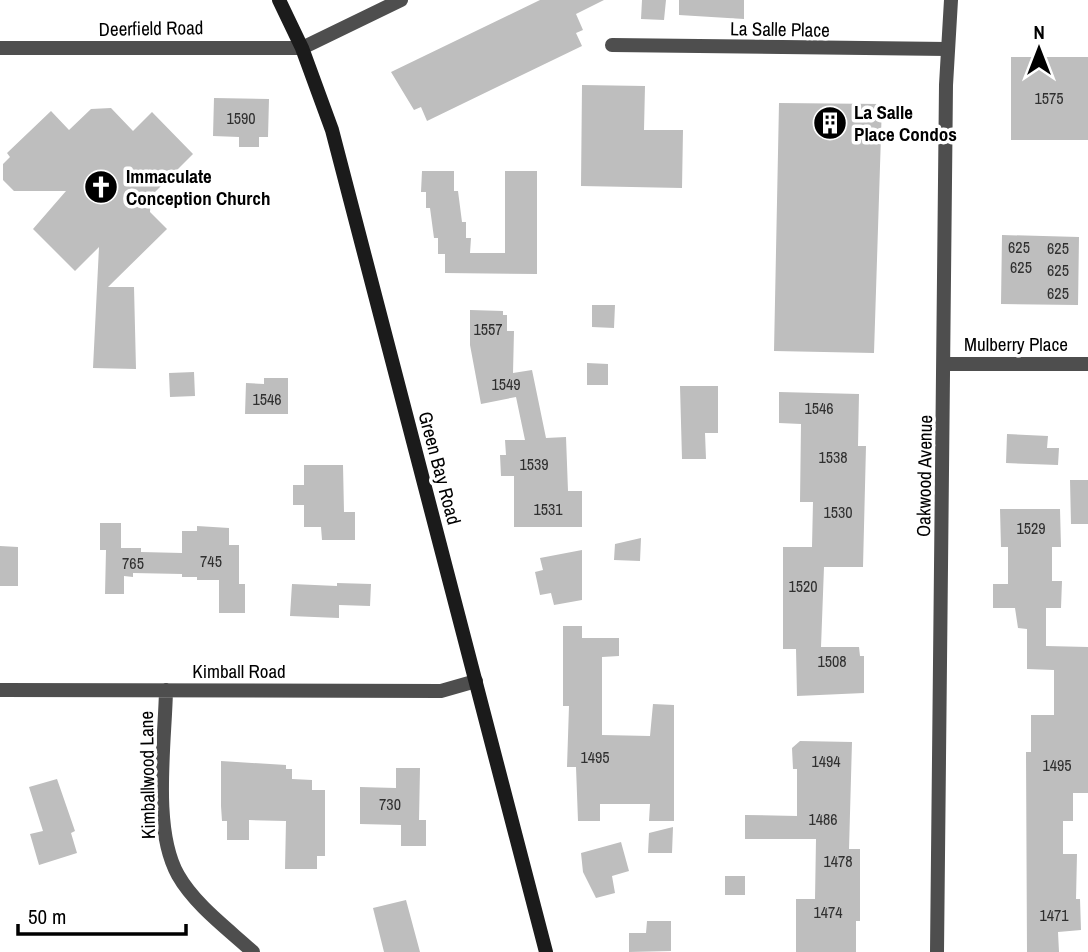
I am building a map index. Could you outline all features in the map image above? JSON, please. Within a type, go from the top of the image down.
[{"type":"main road","name":"Green Bay Road","points":[[279,0],[302,48],[332,130],[547,952]]},
{"type":"street","points":[[302,48],[401,0]]},
{"type":"street","name":"Oakwood Avenue","points":[[937,952],[947,49],[951,0]]},
{"type":"street","name":"La Salle Place","points":[[612,46],[947,49]]},
{"type":"street","name":"Deerfield Road","points":[[0,48],[302,48]]},
{"type":"street","name":"Mulberry Place","points":[[945,364],[1088,364]]},
{"type":"street","name":"Kimball Road","points":[[0,690],[441,691],[476,681]]},
{"type":"street","name":"Kimballwood Lane","points":[[166,690],[163,813],[169,852],[178,876],[191,893],[253,952]]},
{"type":"building","points":[[540,0],[604,0],[576,14],[583,30],[576,33],[582,46],[427,121],[421,107],[414,110],[391,72]]},
{"type":"building","points":[[642,0],[666,0],[664,20],[641,19]]},
{"type":"building","points":[[679,0],[744,0],[744,19],[679,15]]},
{"type":"building","points":[[1011,57],[1088,57],[1088,140],[1011,140]]},
{"type":"building","points":[[582,85],[645,86],[644,130],[683,130],[682,188],[581,186]]},
{"type":"building","points":[[214,98],[269,99],[268,137],[259,137],[259,147],[239,147],[239,137],[213,136]]},
{"type":"building","points":[[779,103],[882,104],[874,353],[774,351]]},
{"type":"building","name":"Immaculate Conception Church","points":[[111,108],[133,131],[152,112],[193,154],[151,196],[150,212],[167,229],[108,287],[134,287],[136,369],[93,368],[99,247],[75,271],[33,229],[66,191],[14,191],[3,180],[3,164],[10,157],[7,153],[51,111],[69,130],[91,109]]},
{"type":"building","points":[[422,171],[454,171],[454,191],[458,191],[462,222],[466,222],[466,238],[471,238],[470,253],[505,253],[505,171],[537,171],[537,274],[445,273],[445,254],[438,254],[438,238],[434,238],[430,208],[426,208],[426,192],[421,192]]},
{"type":"building","points":[[1002,235],[1079,237],[1078,305],[1001,304]]},
{"type":"building","points":[[592,305],[615,305],[614,328],[592,327]]},
{"type":"building","points":[[470,310],[503,311],[503,315],[507,315],[507,331],[514,331],[513,373],[532,370],[546,438],[566,437],[568,491],[582,491],[582,527],[514,527],[514,476],[501,476],[500,455],[506,455],[505,440],[525,440],[516,397],[481,404],[470,345]]},
{"type":"building","points":[[587,363],[608,364],[608,385],[587,385]]},
{"type":"building","points":[[194,372],[195,396],[170,397],[169,373]]},
{"type":"building","points":[[264,378],[288,378],[288,414],[245,414],[246,383],[264,384]]},
{"type":"building","points":[[680,386],[718,386],[718,433],[705,433],[706,459],[682,459]]},
{"type":"building","points":[[779,392],[859,394],[858,446],[866,446],[863,567],[824,567],[821,647],[859,647],[860,656],[864,656],[864,693],[797,696],[796,649],[783,649],[783,547],[812,547],[813,502],[800,502],[801,424],[779,423]]},
{"type":"building","points":[[1007,434],[1048,436],[1047,448],[1059,448],[1058,465],[1006,463]]},
{"type":"building","points":[[304,465],[343,465],[344,512],[355,512],[355,540],[322,540],[321,527],[304,527],[304,505],[293,505],[293,485],[304,485]]},
{"type":"building","points":[[1070,480],[1088,480],[1088,524],[1071,524]]},
{"type":"building","points":[[1000,509],[1060,509],[1061,547],[1052,547],[1052,581],[1062,581],[1061,608],[1046,608],[1046,646],[1088,647],[1088,793],[1073,793],[1073,821],[1063,821],[1063,854],[1077,854],[1076,899],[1080,899],[1081,930],[1058,932],[1059,952],[1027,952],[1026,752],[1031,752],[1031,715],[1054,715],[1054,670],[1027,669],[1027,629],[1018,628],[1015,608],[993,608],[993,584],[1008,584],[1008,547],[1001,547]]},
{"type":"building","points":[[100,523],[121,523],[121,548],[141,548],[141,552],[182,553],[182,531],[197,531],[197,526],[229,528],[229,545],[239,545],[239,584],[245,584],[245,613],[219,613],[219,580],[197,580],[197,577],[182,577],[182,574],[133,573],[133,577],[124,576],[124,594],[105,594],[106,550],[100,550]]},
{"type":"building","points":[[641,538],[640,561],[614,560],[615,544]]},
{"type":"building","points":[[0,546],[18,547],[18,586],[0,586]]},
{"type":"building","points":[[582,550],[582,600],[554,605],[551,593],[540,595],[535,572],[543,570],[540,558]]},
{"type":"building","points":[[337,583],[371,584],[370,606],[339,605],[339,618],[290,616],[292,584],[337,586]]},
{"type":"building","points":[[563,626],[582,626],[582,638],[619,638],[619,656],[602,657],[602,735],[650,736],[653,704],[674,705],[674,821],[649,821],[650,804],[600,804],[600,821],[578,821],[576,767],[567,767],[569,706],[563,706]]},
{"type":"building","points":[[800,741],[852,742],[849,849],[860,849],[860,921],[856,921],[856,952],[796,952],[796,899],[815,899],[816,839],[745,839],[745,815],[797,816],[797,769],[793,769],[792,748]]},
{"type":"building","points":[[221,761],[286,765],[286,769],[292,769],[292,779],[312,780],[312,790],[325,790],[325,856],[317,856],[317,869],[285,869],[286,821],[249,820],[249,840],[227,840],[227,821],[222,821]]},
{"type":"building","points":[[396,768],[420,768],[419,820],[426,820],[426,846],[401,846],[401,825],[360,824],[360,787],[396,788]]},
{"type":"building","points":[[57,779],[75,831],[71,833],[77,853],[39,865],[30,834],[43,831],[29,787]]},
{"type":"building","points":[[673,827],[672,853],[648,853],[649,833]]},
{"type":"building","points":[[621,842],[629,871],[612,876],[615,893],[596,898],[583,872],[581,853]]},
{"type":"building","points":[[725,876],[745,876],[745,895],[725,895]]},
{"type":"building","points":[[406,900],[420,952],[384,952],[373,908]]},
{"type":"building","points":[[647,921],[671,921],[671,951],[629,952],[629,933],[646,933]]},
{"type":"place","name":"La Salle Place Condos","points":[[830,123]]},
{"type":"place","name":"Immaculate Conception Church","points":[[101,187]]}]
